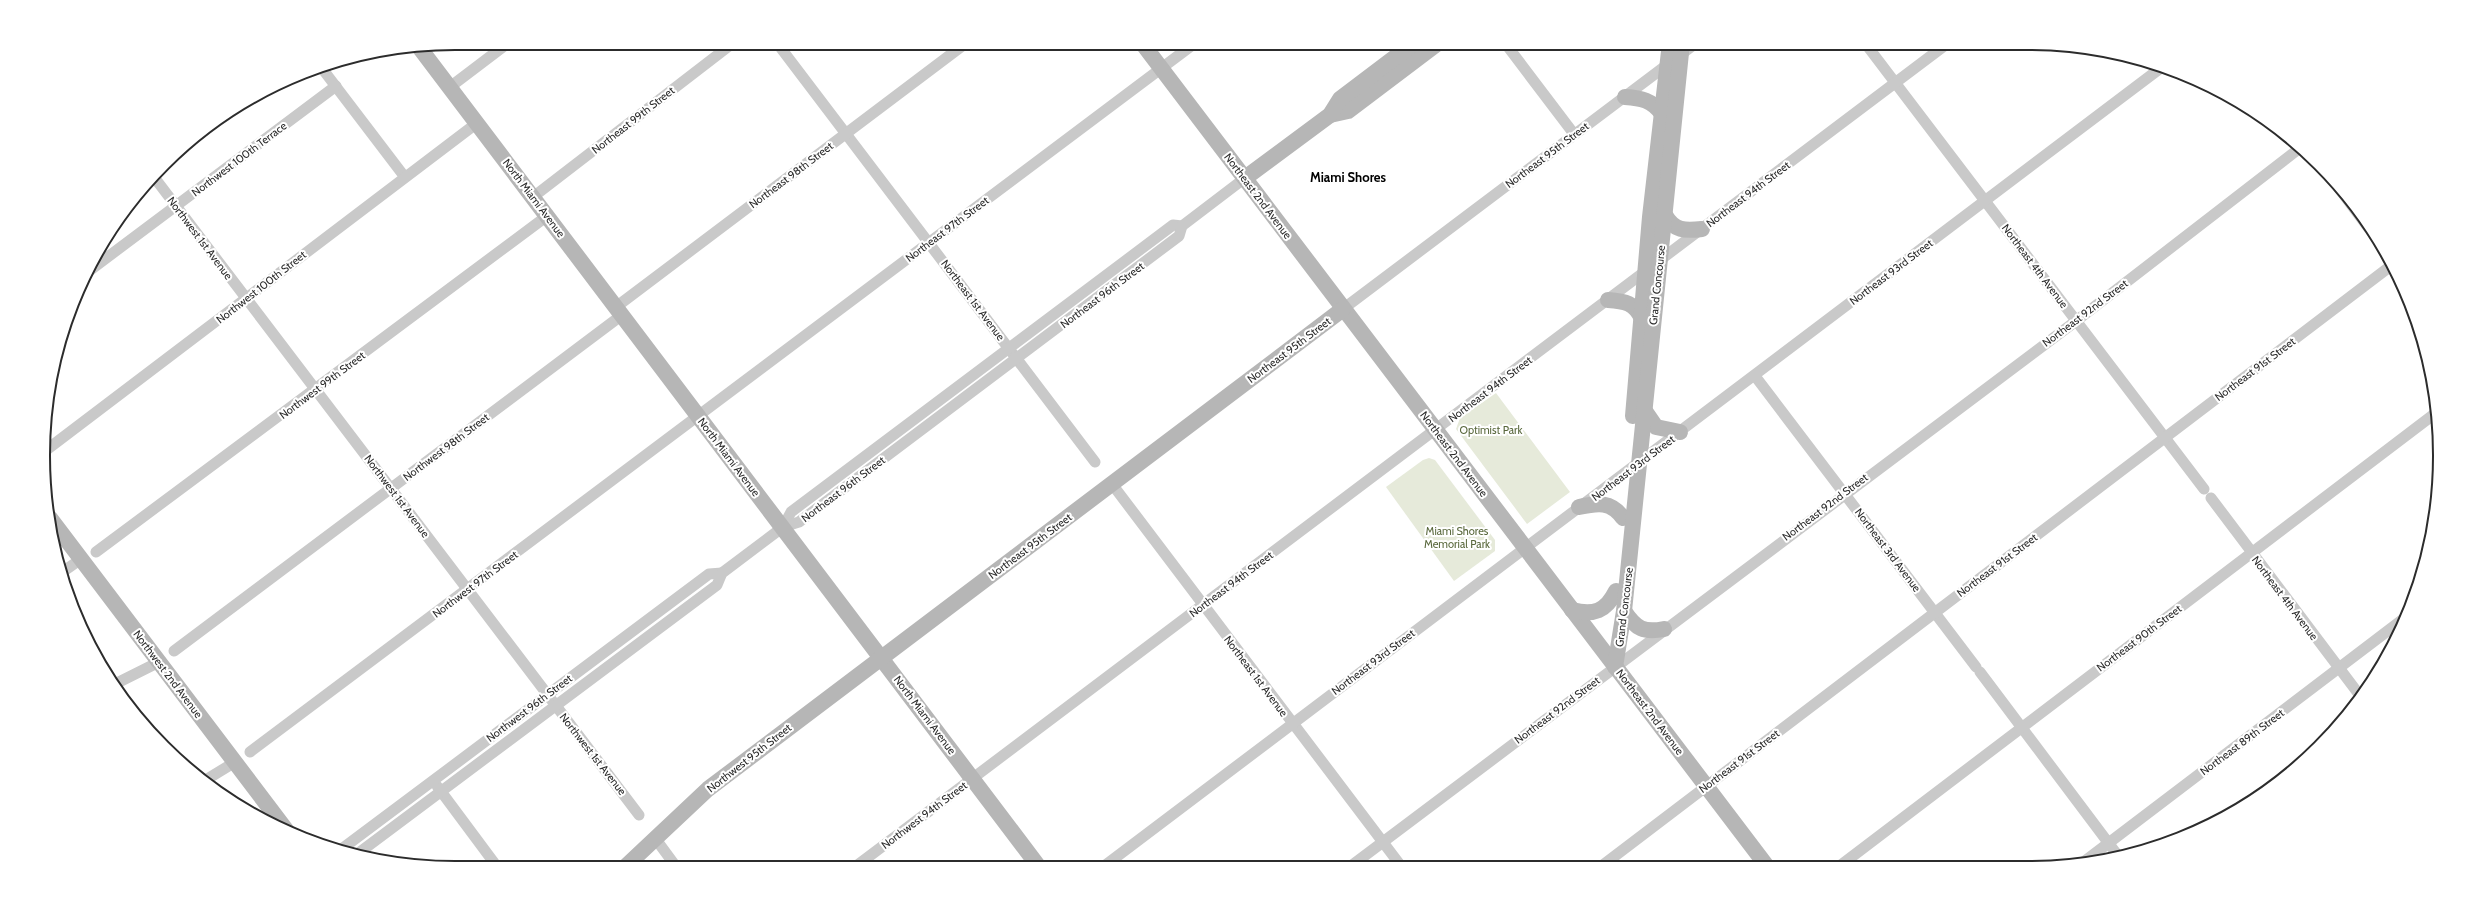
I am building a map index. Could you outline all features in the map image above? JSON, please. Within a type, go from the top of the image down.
[{"type":"main road","name":"Northeast 2nd Avenue","points":[[1147,50],[1763,861]]},
{"type":"main road","name":"Northeast 96th Street","points":[[1245,178],[1330,115],[1340,99],[1405,50]]},
{"type":"main road","name":"Northeast 96th Street","points":[[1330,115],[1348,111],[1429,50]]},
{"type":"main road","name":"Grand Concourse","points":[[1615,667],[1624,611],[1646,272],[1667,64],[1676,50]]},
{"type":"main road","name":"Grand Concourse","points":[[1615,667],[1612,639],[1623,518],[1645,411],[1660,261],[1678,50]]},
{"type":"main road","name":"North Miami Avenue","points":[[422,52],[1034,861]]},
{"type":"main road","points":[[1625,97],[1647,100],[1653,103],[1662,114]]},
{"type":"main road","points":[[1664,215],[1674,227],[1681,230],[1702,229]]},
{"type":"main road","points":[[1608,300],[1630,303],[1635,307],[1642,319]]},
{"type":"main road","name":"Northeast 95th Street","points":[[881,658],[1343,309]]},
{"type":"main road","points":[[1645,411],[1656,427],[1680,432]]},
{"type":"main road","points":[[1579,507],[1595,504],[1607,504],[1613,507],[1623,518]]},
{"type":"main road","name":"Northwest 2nd Avenue","points":[[56,526],[279,820]]},
{"type":"main road","points":[[1572,610],[1592,613],[1602,610],[1611,601],[1616,592]]},
{"type":"main road","points":[[1624,611],[1632,622],[1644,631],[1664,629]]},
{"type":"main road","name":"Northwest 95th Street","points":[[631,861],[708,790],[881,658]]},
{"type":"street","points":[[450,87],[499,50]]},
{"type":"street","name":"Northeast 99th Street","points":[[533,197],[724,50]]},
{"type":"street","name":"Northeast 1st Avenue","points":[[782,50],[930,242],[1095,462]]},
{"type":"street","name":"Northeast 98th Street","points":[[619,311],[846,134],[957,50]]},
{"type":"street","name":"Northeast 97th Street","points":[[699,417],[1185,50]]},
{"type":"street","points":[[1510,50],[1574,134]]},
{"type":"street","name":"Northeast 4th Avenue","points":[[1870,50],[2357,692]]},
{"type":"street","name":"Northeast 94th Street","points":[[972,778],[1939,50]]},
{"type":"street","name":"Northeast 95th Street","points":[[1343,309],[1667,64]]},
{"type":"street","name":"Northeast 93rd Street","points":[[1111,861],[1579,507],[1755,376],[2156,71]]},
{"type":"street","points":[[325,72],[404,176]]},
{"type":"street","name":"Northwest 100th Terrace","points":[[98,264],[336,86]]},
{"type":"street","name":"Northwest 100th Street","points":[[50,447],[404,176],[477,123]]},
{"type":"street","name":"Northeast 92nd Street","points":[[1358,861],[1664,629],[2076,321],[2296,151]]},
{"type":"street","name":"Northeast 96th Street","points":[[783,527],[799,522],[1179,236],[1182,226],[1245,178]]},
{"type":"street","name":"Northwest 1st Avenue","points":[[157,181],[555,706],[640,815]]},
{"type":"street","name":"Northwest 99th Street","points":[[96,552],[547,216]]},
{"type":"street","name":"Northeast 96th Street","points":[[783,527],[791,512],[1173,225],[1182,226]]},
{"type":"street","name":"Northeast 91st Street","points":[[1610,861],[2387,269]]},
{"type":"street","name":"Northwest 98th Street","points":[[174,651],[390,488],[619,311]]},
{"type":"street","name":"Northeast 3rd Avenue","points":[[1755,376],[1935,612],[2114,851]]},
{"type":"street","name":"Northwest 97th Street","points":[[250,752],[699,417]]},
{"type":"street","name":"Northeast 90th Street","points":[[1846,861],[2431,417]]},
{"type":"street","name":"Northeast 1st Avenue","points":[[1112,484],[1292,724],[1397,861]]},
{"type":"street","name":"Northwest 96th Street","points":[[363,850],[717,585],[722,573],[783,527]]},
{"type":"street","points":[[67,569],[81,559]]},
{"type":"street","name":"Northwest 96th Street","points":[[346,846],[709,574],[722,573]]},
{"type":"street","name":"Northeast 89th Street","points":[[2092,856],[2396,625]]},
{"type":"street","points":[[119,682],[159,662]]},
{"type":"street","points":[[209,777],[235,762]]},
{"type":"street","name":"Northwest 94th Street","points":[[863,861],[972,778]]},
{"type":"street","points":[[433,780],[493,861]]},
{"type":"street","points":[[655,838],[672,861]]},
{"type":"green space","name":"Optimist Park","points":[[1496,393],[1570,492],[1527,524],[1456,429],[1460,418]]},
{"type":"green space","name":"Miami Shores Memorial Park","points":[[1429,458],[1435,460],[1495,540],[1495,551],[1454,581],[1386,487],[1423,460]]},
{"type":"district","name":"Miami Shores","points":[[1348,177]]}]
